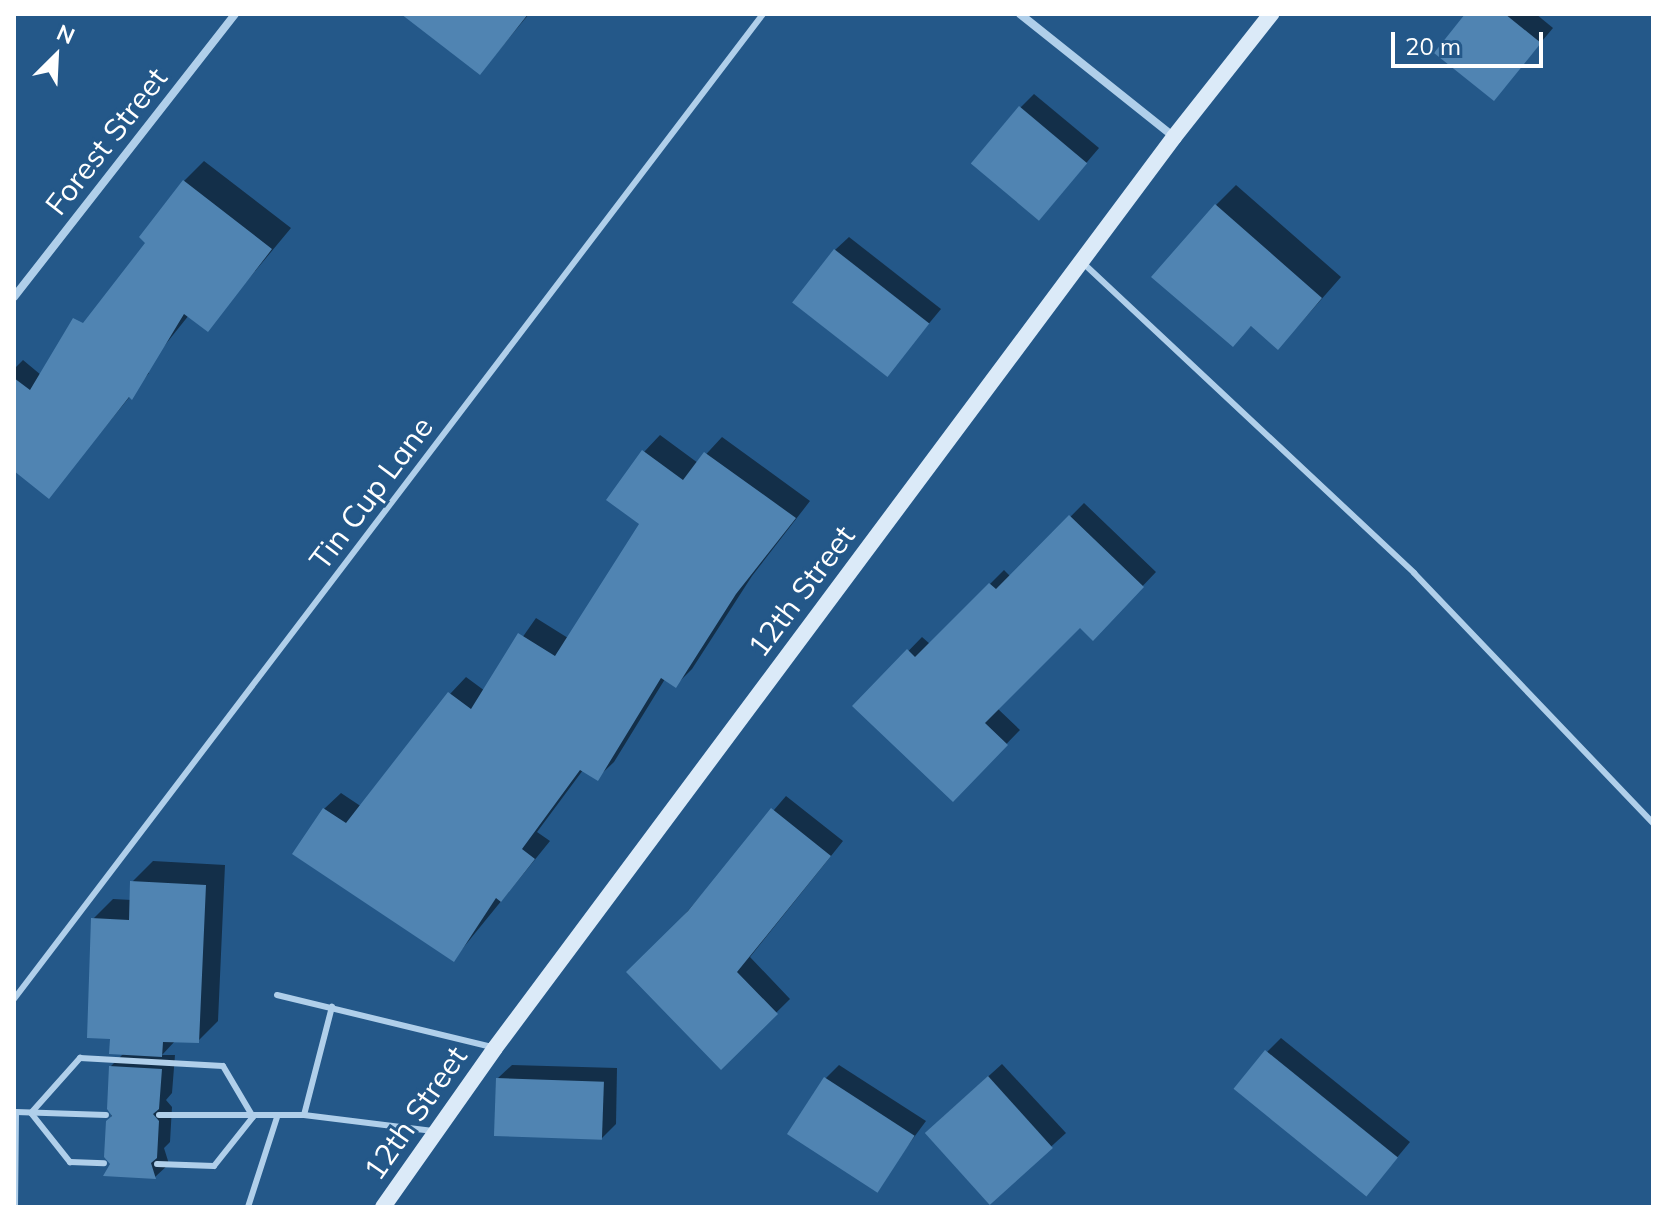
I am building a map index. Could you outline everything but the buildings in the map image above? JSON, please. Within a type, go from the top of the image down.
[{"type":"street","name":"Forest Street","points":[[14,297],[235,14]]},
{"type":"street","points":[[1020,14],[1174,137]]},
{"type":"street","name":"12th Street","points":[[383,1207],[495,1048],[1174,137],[1271,14]]},
{"type":"lane","name":"Tin Cup Lane","points":[[14,999],[763,14]]},
{"type":"lane","points":[[1082,262],[1414,573],[1653,823]]},
{"type":"lane","points":[[277,995],[495,1048]]},
{"type":"lane","points":[[304,1115],[332,1007]]},
{"type":"lane","points":[[31,1113],[80,1058],[223,1066],[253,1117]]},
{"type":"lane","points":[[15,1207],[16,1112],[106,1115]]},
{"type":"lane","points":[[31,1113],[70,1162],[104,1163]]},
{"type":"lane","points":[[159,1115],[304,1115],[437,1131]]},
{"type":"lane","points":[[157,1164],[214,1166],[253,1117]]},
{"type":"lane","points":[[248,1207],[277,1117]]}]
